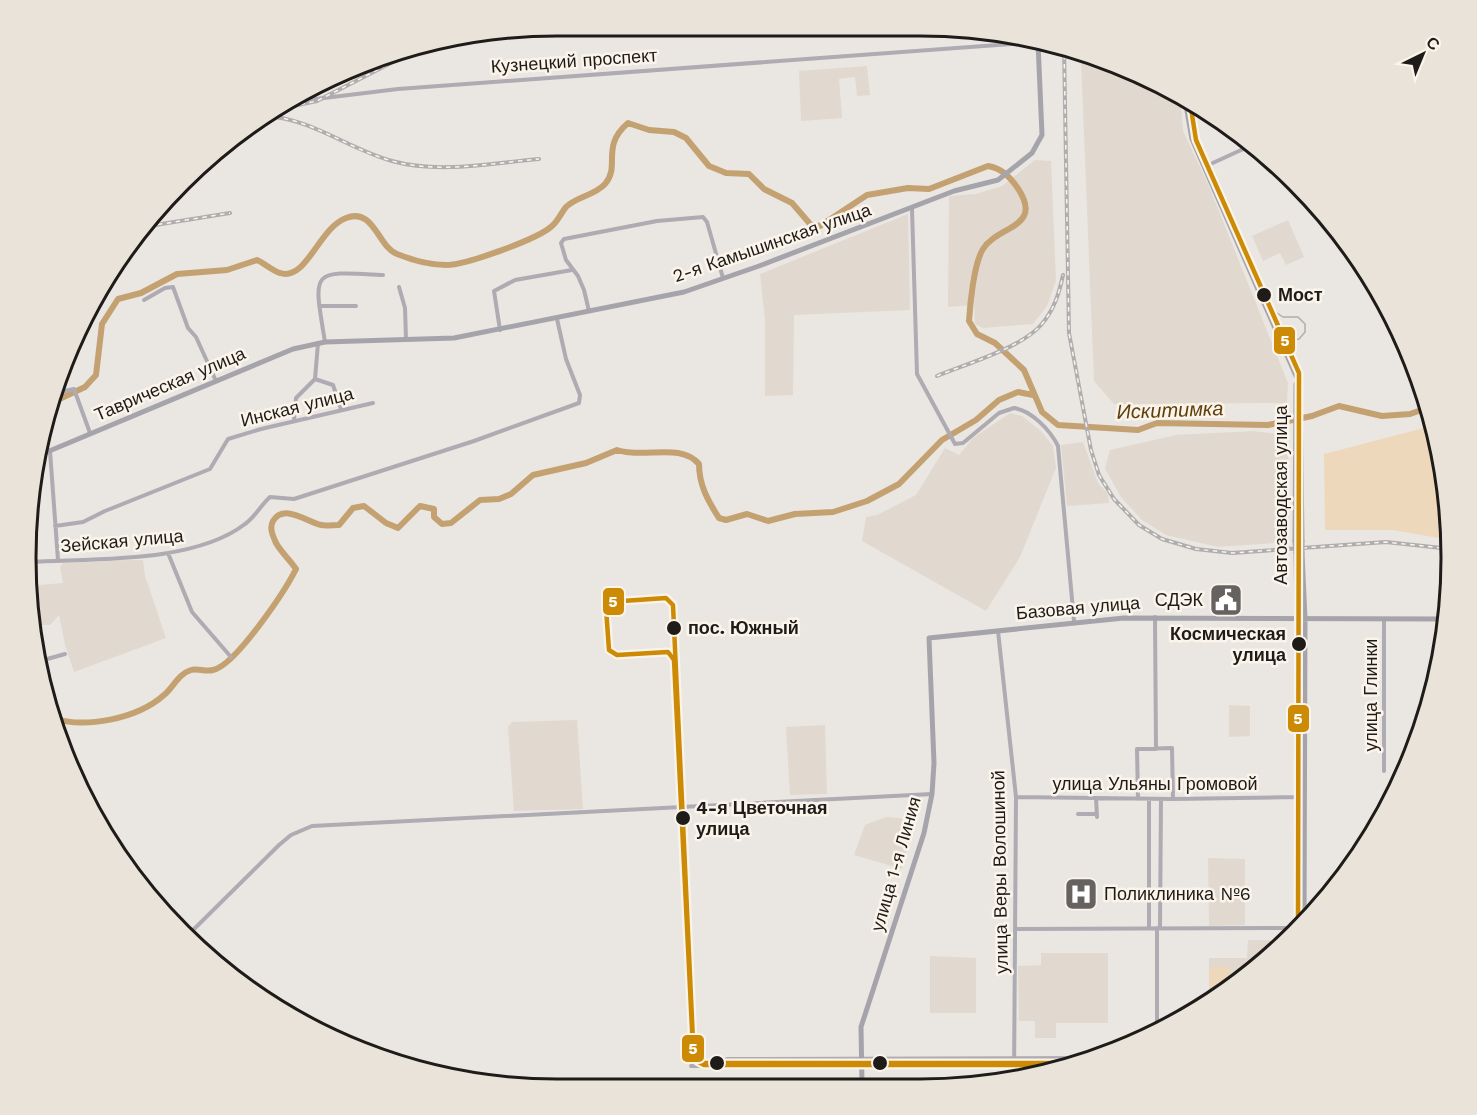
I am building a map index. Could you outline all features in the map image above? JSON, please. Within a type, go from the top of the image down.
[{"type":"main road","name":"2-я Камышинская улица","points":[[321,343],[454,338],[684,292],[912,209],[954,191],[998,180],[1032,153],[1042,135],[1038,50]]},
{"type":"main road","name":"Автозаводская улица","points":[[1187,110],[1192,139],[1295,373],[1299,404],[1299,554],[1296,618]]},
{"type":"main road","name":"Таврическая улица","points":[[47,452],[293,349],[321,343]]},
{"type":"main road","points":[[1299,554],[1305,618],[1304,909]]},
{"type":"main road","name":"Базовая улица","points":[[929,638],[1074,621],[1155,617],[1438,619]]},
{"type":"main road","name":"улица 1-я Линия","points":[[862,1066],[861,1027],[924,833],[932,794],[934,763],[927,649],[929,638]]},
{"type":"main road","points":[[862,1066],[862,1079]]},
{"type":"street","name":"Кузнецкий проспект","points":[[309,100],[387,90],[1010,44]]},
{"type":"street","points":[[1204,167],[1243,149]]},
{"type":"street","points":[[912,209],[917,374],[951,440],[958,445],[999,413],[1014,408],[1026,413],[1052,434],[1058,446],[1074,621]]},
{"type":"street","points":[[589,311],[584,290],[562,248],[564,239],[657,221],[703,217],[707,222],[723,279]]},
{"type":"street","points":[[500,330],[494,291],[515,280],[572,270]]},
{"type":"street","points":[[294,420],[296,398],[315,379],[321,343],[318,285],[323,278],[341,272],[383,275]]},
{"type":"street","points":[[144,300],[165,288],[173,287],[188,328],[196,337],[216,381]]},
{"type":"street","points":[[399,287],[405,308],[406,339]]},
{"type":"street","points":[[319,306],[356,306]]},
{"type":"street","name":"Зейская улица","points":[[36,562],[168,554],[196,547],[247,524],[270,497],[294,499],[544,418],[579,403],[580,395],[567,359],[557,319]]},
{"type":"street","points":[[315,379],[333,385],[341,409]]},
{"type":"street","points":[[63,392],[75,390],[90,433]]},
{"type":"street","name":"Инская улица","points":[[55,526],[83,522],[105,510],[210,469],[228,439],[294,420],[373,403]]},
{"type":"street","points":[[50,451],[58,560]]},
{"type":"street","points":[[168,554],[192,612],[231,657]]},
{"type":"street","points":[[1155,617],[1156,748]]},
{"type":"street","points":[[1296,618],[1296,918]]},
{"type":"street","name":"улица Глинки","points":[[1384,619],[1384,771]]},
{"type":"street","name":"улица Веры Волошиной","points":[[997,630],[1016,797],[1013,1070]]},
{"type":"street","points":[[46,659],[65,654]]},
{"type":"street","points":[[1138,799],[1137,749],[1156,748],[1172,748],[1173,799]]},
{"type":"street","points":[[193,930],[279,845],[291,835],[312,826],[932,794]]},
{"type":"street","name":"улица Ульяны Громовой","points":[[1016,797],[1173,799],[1295,797]]},
{"type":"street","points":[[1078,814],[1096,816],[1096,798]]},
{"type":"street","points":[[1149,799],[1149,928]]},
{"type":"street","points":[[1158,1021],[1161,799]]},
{"type":"street","points":[[1015,929],[1286,928]]},
{"type":"street","points":[[728,1059],[1063,1058]]},
{"type":"street","points":[[691,1066],[1033,1066]]},
{"type":"shaded area","points":[[1081,62],[1119,76],[1181,107],[1183,131],[1208,184],[1288,383],[1287,403],[1114,404],[1094,381]]},
{"type":"shaded area","points":[[867,66],[870,95],[857,96],[855,77],[839,79],[842,118],[801,121],[799,71]]},
{"type":"shaded area","points":[[1035,160],[1051,161],[1056,281],[1047,306],[1033,324],[983,328],[975,324],[974,305],[948,307],[949,196],[976,194],[1002,186]]},
{"type":"shaded area","points":[[908,214],[910,310],[794,315],[793,395],[765,396],[765,320],[760,274]]},
{"type":"shaded area","points":[[1288,220],[1304,257],[1286,265],[1280,253],[1263,261],[1252,236]]},
{"type":"shaded area","points":[[1010,413],[1022,416],[1041,431],[1053,446],[1056,468],[1020,557],[986,611],[862,541],[866,517],[877,515],[916,495],[945,448],[959,455],[973,438]]},
{"type":"shaded area","points":[[1424,428],[1437,489],[1440,538],[1393,530],[1325,530],[1324,454]]},
{"type":"shaded area","points":[[1253,431],[1288,435],[1289,542],[1218,547],[1166,535],[1142,520],[1121,497],[1105,469],[1110,450],[1176,435]]},
{"type":"shaded area","points":[[1083,442],[1098,483],[1108,494],[1109,503],[1067,506],[1061,445]]},
{"type":"shaded area","points":[[143,560],[145,576],[166,638],[74,672],[65,645],[59,615],[50,625],[40,625],[37,585],[63,583],[60,567],[63,563]]},
{"type":"shaded area","points":[[1229,705],[1250,706],[1250,736],[1229,737]]},
{"type":"shaded area","points":[[577,720],[583,809],[514,811],[508,727],[512,722]]},
{"type":"shaded area","points":[[825,725],[827,794],[790,795],[786,727]]},
{"type":"shaded area","points":[[886,817],[914,823],[902,869],[854,855],[865,825]]},
{"type":"shaded area","points":[[1208,858],[1245,859],[1245,925],[1209,926]]},
{"type":"shaded area","points":[[1248,940],[1273,940],[1209,991],[1209,958],[1247,958]]},
{"type":"shaded area","points":[[1041,953],[1108,953],[1108,1023],[1056,1023],[1056,1038],[1035,1038],[1035,1021],[1019,1021],[1018,966],[1041,965]]},
{"type":"shaded area","points":[[930,956],[976,958],[976,1013],[930,1013]]},
{"type":"shaded area","points":[[1216,966],[1230,968],[1231,975],[1210,991],[1209,969]]},
{"type":"waterway","name":"Искитимка","points":[[62,398],[85,387],[96,375],[102,324],[118,299],[141,293],[177,274],[227,270],[257,260],[277,272],[289,274],[305,262],[336,224],[355,216],[369,223],[391,250],[421,262],[440,265],[456,264],[501,250],[544,231],[554,224],[570,203],[601,188],[609,177],[615,140],[628,123],[649,130],[674,132],[686,138],[709,166],[726,173],[749,174],[764,189],[792,203],[811,225],[820,226],[867,195],[908,188],[929,189],[988,166],[1004,173],[1017,187],[1024,200],[1026,211],[1023,218],[990,241],[983,249],[975,273],[969,321],[977,334],[995,343],[1024,370],[1042,412],[1058,425],[1138,430],[1157,423],[1268,425],[1312,416],[1339,406],[1382,416],[1410,414],[1419,411]]},
{"type":"waterway","points":[[63,720],[95,722],[125,716],[153,703],[186,672],[213,670],[234,656],[271,610],[296,569],[278,546],[272,532],[273,521],[283,514],[296,515],[321,525],[339,525],[353,508],[364,506],[386,523],[398,528],[420,506],[434,509],[434,517],[442,524],[451,523],[480,500],[499,499],[511,494],[533,475],[586,463],[617,450],[639,453],[672,452],[691,457],[699,464],[705,492],[719,518],[726,520],[747,514],[768,521],[795,514],[833,512],[867,501],[899,484],[942,440],[976,420],[999,400],[1018,392],[1033,395]]},
{"type":"tram line","points":[[1274,311],[1283,317],[1298,317],[1305,324],[1305,332],[1299,339],[1291,340],[1284,335]]},
{"type":"railway","points":[[1064,57],[1069,333],[1091,450],[1099,475],[1114,499],[1139,525],[1162,539],[1196,549],[1232,553],[1386,542],[1441,548]]},
{"type":"railway","points":[[300,105],[317,101],[386,65]]},
{"type":"railway","points":[[279,117],[315,128],[376,156],[410,165],[447,167],[539,159]]},
{"type":"railway","points":[[156,225],[230,213]]},
{"type":"railway","points":[[937,376],[1007,348],[1032,333],[1053,308],[1063,275]]},
{"type":"transit line","name":"5","points":[[1192,113],[1196,140],[1299,373],[1298,916]]},
{"type":"transit line","name":"5","points":[[1038,1065],[704,1065],[697,1061],[693,1050],[674,660],[668,652],[617,655],[609,650],[606,608],[608,602],[666,598],[673,605],[693,1041],[698,1060],[704,1063],[1046,1063]]},
{"type":"place","name":"Мост","points":[[1264,295]]},
{"type":"place","name":"СДЭК","points":[[1226,600]]},
{"type":"place","name":"пос. Южный","points":[[674,628]]},
{"type":"place","name":"Космическая улица","points":[[1299,644]]},
{"type":"place","name":"4-я Цветочная улица","points":[[683,818]]},
{"type":"place","name":"Поликлиника №6","points":[[1081,894]]}]
